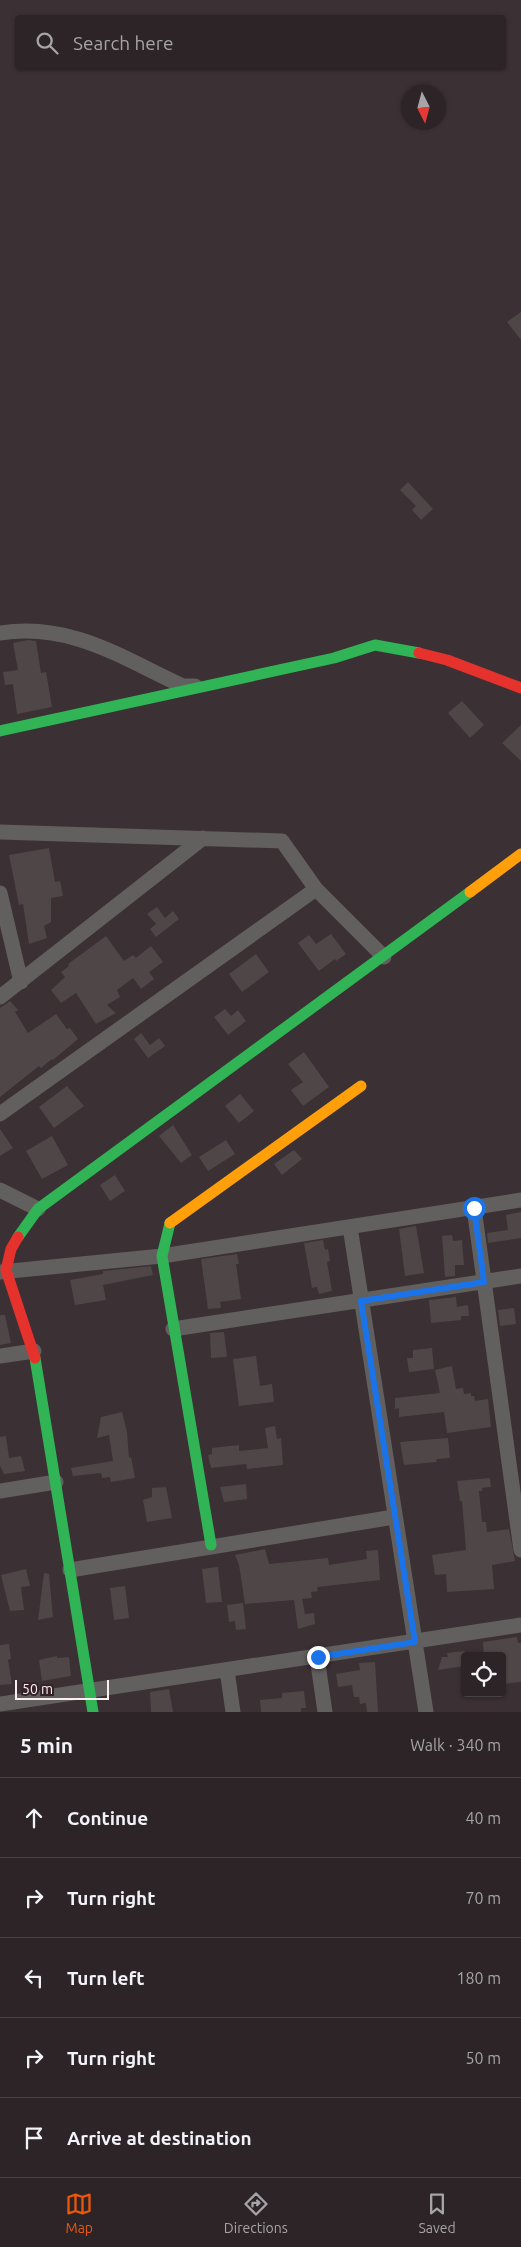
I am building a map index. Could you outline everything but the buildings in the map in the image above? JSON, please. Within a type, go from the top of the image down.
[{"type":"street","points":[[0,633],[37,631],[62,633],[96,644],[183,686],[205,686]]},
{"type":"street","points":[[0,731],[334,658],[375,645],[408,650],[447,660],[521,688]]},
{"type":"street","points":[[0,832],[282,840],[316,889],[384,957]]},
{"type":"street","points":[[0,998],[203,838]]},
{"type":"street","points":[[93,1712],[34,1351],[3,1271],[11,1249],[20,1231],[38,1209],[384,957],[521,854]]},
{"type":"street","points":[[0,1114],[316,889]]},
{"type":"street","points":[[0,893],[21,982]]},
{"type":"street","points":[[211,1546],[162,1256],[169,1224],[361,1086]]},
{"type":"street","points":[[0,1190],[38,1209]]},
{"type":"street","points":[[3,1271],[162,1256],[521,1200]]},
{"type":"street","points":[[474,1208],[518,1501],[521,1550]]},
{"type":"street","points":[[350,1227],[426,1712]]},
{"type":"street","points":[[174,1329],[521,1276]]},
{"type":"street","points":[[0,1356],[34,1351]]},
{"type":"street","points":[[0,1491],[56,1482]]},
{"type":"street","points":[[70,1570],[394,1517]]},
{"type":"street","points":[[0,1704],[521,1625]]},
{"type":"street","points":[[318,1657],[325,1712]]},
{"type":"street","points":[[227,1670],[233,1712]]},
{"type":"traffic: fast","points":[[0,731],[334,658],[375,645],[419,653]]},
{"type":"traffic: fast","points":[[18,1237],[38,1209],[470,892]]},
{"type":"traffic: fast","points":[[170,1223],[162,1256],[211,1545]]},
{"type":"traffic: fast","points":[[35,1358],[93,1712]]},
{"type":"traffic: slow","points":[[470,892],[521,854]]},
{"type":"traffic: slow","points":[[170,1223],[361,1086]]},
{"type":"traffic: jam","points":[[419,653],[447,660],[521,688]]},
{"type":"traffic: jam","points":[[18,1237],[11,1249],[6,1270],[35,1358]]},
{"type":"route","points":[[318,1657],[415,1642],[361,1301],[484,1282],[474,1208]]}]
